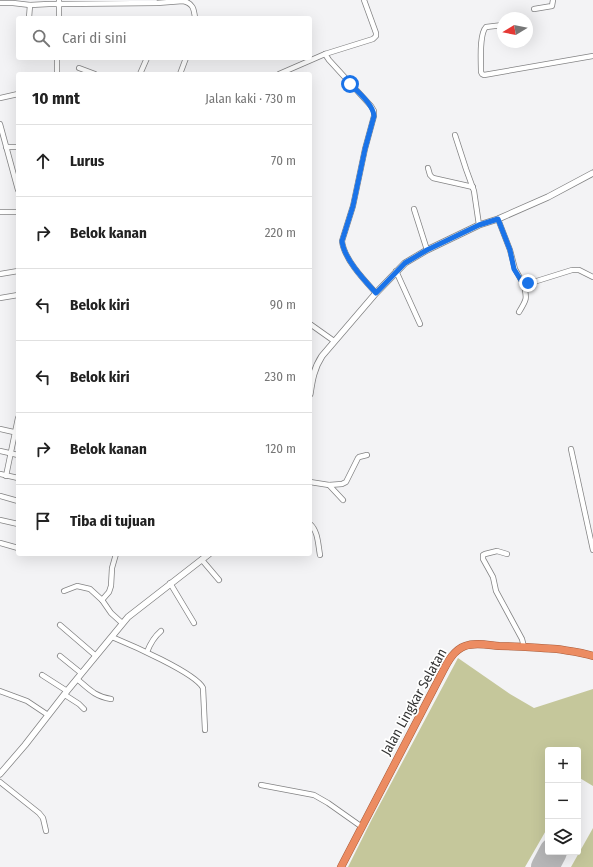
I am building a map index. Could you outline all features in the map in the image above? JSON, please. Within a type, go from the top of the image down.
[{"type":"highway","name":"Jalan Lingkar Selatan","points":[[341,867],[450,658],[458,650],[465,646],[473,645],[524,647],[564,650],[593,656]]},
{"type":"street","points":[[312,59],[373,39],[376,36],[364,0]]},
{"type":"street","points":[[534,9],[552,6],[553,0]]},
{"type":"street","points":[[0,3],[30,5],[59,2],[173,1],[187,2],[191,4],[194,9],[195,16]]},
{"type":"street","points":[[59,2],[59,16]]},
{"type":"street","points":[[29,16],[30,5]]},
{"type":"street","points":[[497,26],[486,27],[483,30],[481,72],[484,75],[593,56]]},
{"type":"street","points":[[325,54],[374,111],[353,206],[342,241],[342,247],[358,272],[376,293]]},
{"type":"street","points":[[57,60],[57,72]]},
{"type":"street","points":[[141,72],[146,60]]},
{"type":"street","points":[[181,72],[185,60]]},
{"type":"street","points":[[283,72],[311,60]]},
{"type":"street","points":[[79,68],[90,72]]},
{"type":"street","points":[[0,98],[16,94]]},
{"type":"street","points":[[0,124],[16,179]]},
{"type":"street","points":[[455,135],[475,194],[479,225]]},
{"type":"street","points":[[6,147],[16,147]]},
{"type":"street","points":[[428,168],[430,175],[433,178],[473,187]]},
{"type":"street","points":[[312,375],[318,362],[334,341],[396,271],[405,263],[427,250],[479,225],[498,219],[548,197],[593,173]]},
{"type":"street","points":[[414,209],[427,250]]},
{"type":"street","points":[[0,212],[16,212]]},
{"type":"street","points":[[498,219],[510,250],[514,269],[524,285],[526,299],[519,312]]},
{"type":"street","points":[[524,285],[572,270],[578,270],[593,277]]},
{"type":"street","points":[[0,274],[16,271]]},
{"type":"street","points":[[396,271],[420,324]]},
{"type":"street","points":[[0,298],[16,295]]},
{"type":"street","points":[[312,325],[334,341]]},
{"type":"street","points":[[0,429],[16,432]]},
{"type":"street","points":[[6,476],[10,453],[16,435]]},
{"type":"street","points":[[571,449],[593,550]]},
{"type":"street","points":[[0,451],[16,454]]},
{"type":"street","points":[[312,482],[329,485],[342,484],[346,482],[359,456],[367,455]]},
{"type":"street","points":[[0,474],[16,478]]},
{"type":"street","points":[[329,485],[343,500]]},
{"type":"street","points":[[0,496],[16,500]]},
{"type":"street","points":[[0,520],[16,524]]},
{"type":"street","points":[[312,526],[316,532],[320,555]]},
{"type":"street","points":[[0,543],[16,547]]},
{"type":"street","points":[[507,554],[497,551],[485,554],[483,557],[484,562],[492,574],[496,591],[519,633],[524,647]]},
{"type":"street","points":[[102,600],[109,592],[111,586],[112,568],[115,556]]},
{"type":"street","points":[[0,774],[25,745],[122,623],[170,583],[207,556]]},
{"type":"street","points":[[202,560],[219,580]]},
{"type":"street","points":[[170,583],[194,623]]},
{"type":"street","points":[[64,591],[77,586],[90,589],[122,623]]},
{"type":"street","points":[[60,625],[96,656]]},
{"type":"street","points":[[147,652],[151,642],[161,631]]},
{"type":"street","points":[[112,637],[147,652],[193,678],[202,685],[205,730]]},
{"type":"street","points":[[60,656],[82,673]]},
{"type":"street","points":[[42,675],[84,709]]},
{"type":"street","points":[[77,678],[96,695],[110,699]]},
{"type":"street","points":[[0,691],[27,701],[48,715]]},
{"type":"street","points":[[0,782],[39,813],[43,818],[46,830]]},
{"type":"street","points":[[261,786],[314,795],[362,827]]},
{"type":"green space","points":[[458,658],[510,694],[534,708],[593,689],[593,786],[581,779],[581,747],[545,747],[545,832],[525,867],[348,867]]},
{"type":"green space","points":[[593,828],[593,867],[571,867],[578,855],[581,855],[581,849]]},
{"type":"runway","points":[[545,867],[551,855]]},
{"type":"route","points":[[350,84],[371,106],[374,111],[374,116],[365,149],[353,206],[342,241],[342,247],[358,272],[376,293],[405,263],[427,250],[479,225],[498,219],[510,250],[514,269],[524,285],[528,283]]}]
